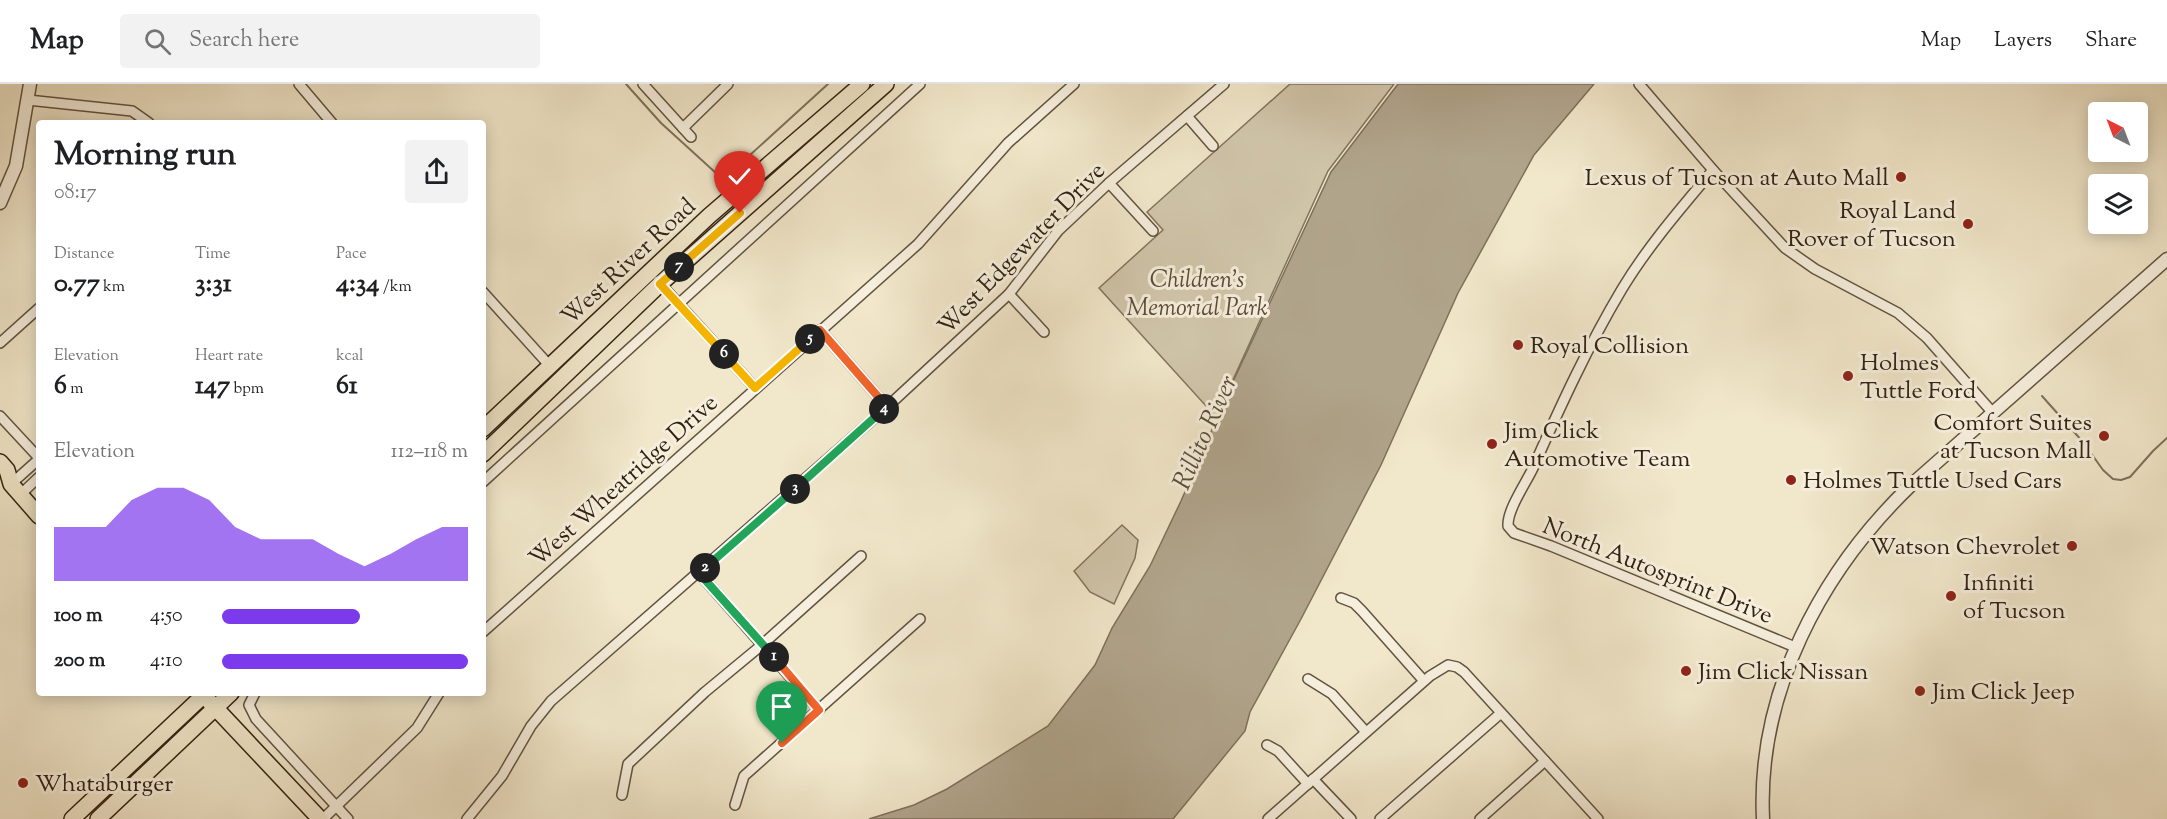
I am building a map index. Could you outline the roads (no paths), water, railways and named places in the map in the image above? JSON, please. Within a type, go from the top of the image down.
[{"type":"main road","name":"West River Road","points":[[486,426],[709,216],[862,84]]},
{"type":"main road","name":"West River Road","points":[[486,451],[660,284],[886,84]]},
{"type":"main road","points":[[0,462],[7,470],[10,487],[36,513]]},
{"type":"main road","points":[[72,819],[201,696]]},
{"type":"main road","points":[[205,696],[321,819]]},
{"type":"main road","points":[[98,819],[228,696]]},
{"type":"street","points":[[0,203],[16,166],[30,84]]},
{"type":"street","points":[[300,84],[330,120]]},
{"type":"street","points":[[643,84],[691,137]]},
{"type":"street","points":[[683,128],[728,84]]},
{"type":"street","points":[[486,479],[920,84]]},
{"type":"street","name":"West Wheatridge Drive","points":[[486,629],[918,244],[1008,143],[1074,84]]},
{"type":"street","name":"West Edgewater Drive","points":[[467,819],[502,776],[531,726],[547,705],[887,407],[1009,294],[1058,231],[1109,183],[1224,84]]},
{"type":"street","points":[[1639,84],[1713,170],[1785,248],[1815,269],[1898,313],[1928,338],[1993,413]]},
{"type":"street","points":[[28,100],[132,111],[145,120]]},
{"type":"street","points":[[1186,116],[1213,147]]},
{"type":"street","name":"North Autosprint Drive","points":[[1713,170],[1672,219],[1623,288],[1575,375],[1524,488],[1509,514],[1508,526],[1514,533],[1795,646]]},
{"type":"street","points":[[1109,183],[1153,231]]},
{"type":"street","points":[[1763,819],[1765,760],[1777,700],[1795,646],[1835,575],[1883,512],[2167,259]]},
{"type":"street","points":[[649,272],[755,388]]},
{"type":"street","points":[[1009,294],[1044,332]]},
{"type":"street","points":[[486,295],[549,366]]},
{"type":"street","points":[[0,343],[36,311]]},
{"type":"street","points":[[820,330],[887,407]]},
{"type":"street","points":[[0,416],[36,456]]},
{"type":"street","points":[[10,487],[36,462]]},
{"type":"street","points":[[10,487],[36,478]]},
{"type":"street","points":[[622,795],[628,764],[705,692],[763,644],[861,556]]},
{"type":"street","points":[[699,573],[819,710]]},
{"type":"street","points":[[1341,598],[1354,603],[1424,681]]},
{"type":"street","points":[[735,805],[744,776],[920,619]]},
{"type":"street","points":[[1268,819],[1424,681],[1448,665],[1453,665],[1464,672],[1598,819]]},
{"type":"street","points":[[1308,679],[1332,694],[1366,732]]},
{"type":"street","points":[[254,696],[249,705],[256,719],[348,819]]},
{"type":"street","points":[[321,819],[417,728],[437,696]]},
{"type":"street","points":[[1380,819],[1501,713]]},
{"type":"street","points":[[1267,745],[1278,751],[1351,819]]},
{"type":"street","points":[[1480,819],[1545,761]]},
{"type":"waterway","points":[[626,84],[661,123],[717,174],[728,175],[828,84]]},
{"type":"waterway","points":[[2042,396],[2113,479],[2121,480],[2130,477],[2167,438]]},
{"type":"place","name":"Lexus of Tucson at Auto Mall","points":[[1901,177]]},
{"type":"place","name":"Royal Land Rover of Tucson","points":[[1968,224]]},
{"type":"place","name":"Royal Collision","points":[[1518,345]]},
{"type":"place","name":"Holmes Tuttle Ford","points":[[1848,376]]},
{"type":"place","name":"Comfort Suites at Tucson Mall","points":[[2104,436]]},
{"type":"place","name":"Jim Click Automotive Team","points":[[1492,444]]},
{"type":"place","name":"Holmes Tuttle Used Cars","points":[[1791,480]]},
{"type":"place","name":"Watson Chevrolet","points":[[2072,546]]},
{"type":"place","name":"Infiniti of Tucson","points":[[1951,596]]},
{"type":"place","name":"Jim Click Nissan","points":[[1686,671]]},
{"type":"place","name":"Jim Click Jeep","points":[[1920,691]]},
{"type":"place","name":"Whataburger","points":[[23,783]]},
{"type":"park label","name":"Children's Memorial Park","points":[[1197,293]]},
{"type":"water label","name":"Rillito River","points":[[1204,432]]}]
